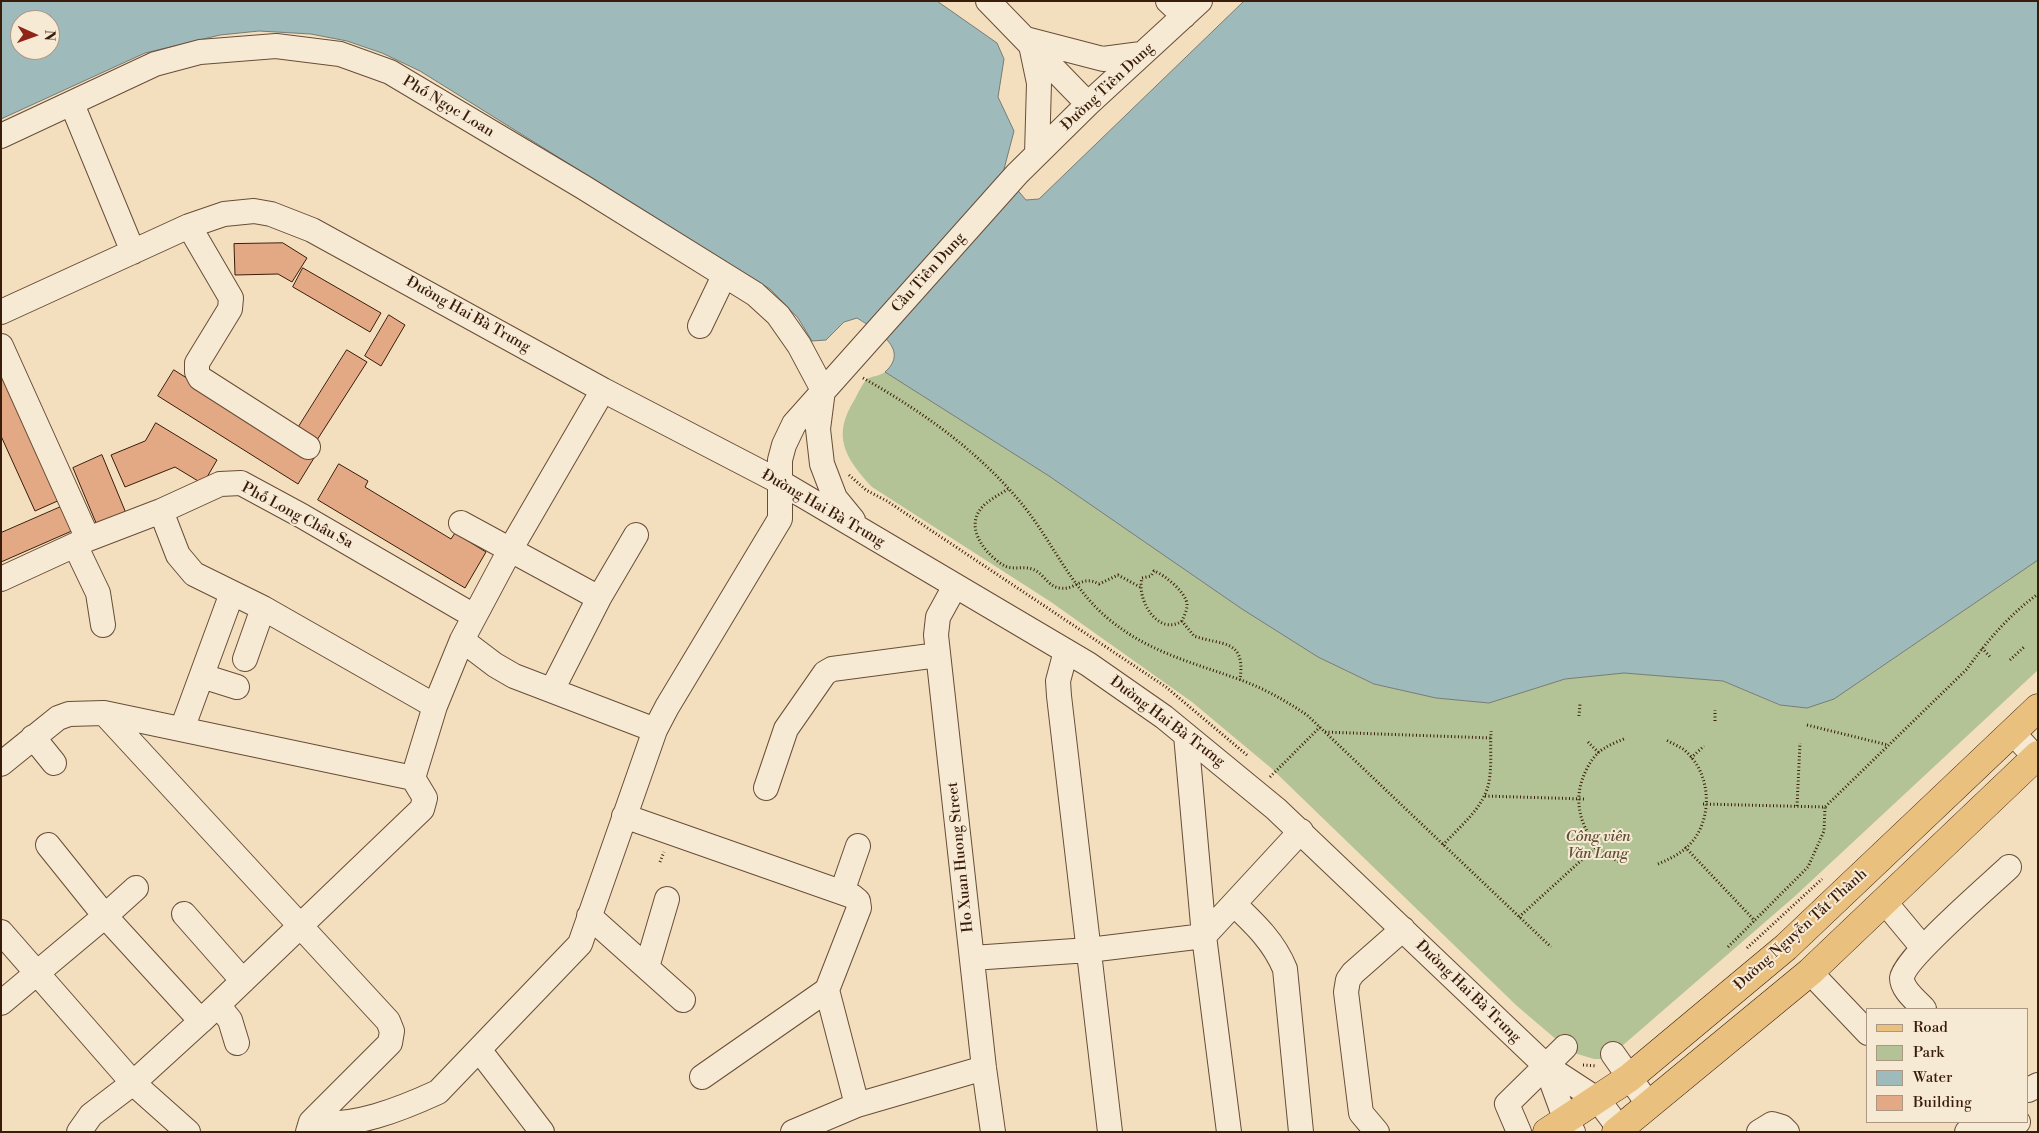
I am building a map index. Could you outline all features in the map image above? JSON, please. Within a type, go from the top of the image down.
[{"type":"main road","name":"Đường Nguyễn Tất Thành","points":[[1562,1128],[1629,1078],[1786,947],[2038,708]]},
{"type":"main road","points":[[1619,1131],[1810,972],[2037,757]]},
{"type":"street","points":[[988,1],[1088,104]]},
{"type":"street","name":"Đường Tiên Dung","points":[[1017,174],[1141,54],[1184,6]]},
{"type":"street","points":[[1027,42],[1103,59],[1141,54]]},
{"type":"street","points":[[1027,42],[1039,83],[1037,154]]},
{"type":"street","name":"Phố Ngọc Loan","points":[[1,136],[155,64],[200,52],[276,46],[340,54],[390,72],[755,294],[778,315],[799,345],[822,390]]},
{"type":"street","points":[[72,104],[133,252]]},
{"type":"street","name":"Cầu Tiên Dung","points":[[850,374],[1017,174]]},
{"type":"street","name":"Đường Hai Bà Trưng","points":[[1,312],[214,216],[235,212],[254,212],[279,216],[312,230],[376,263],[603,390],[780,482],[1066,651],[1139,698],[1301,831],[1546,1066],[1598,1100],[1619,1131]]},
{"type":"street","points":[[189,226],[231,298],[230,309],[197,363],[197,372],[200,378],[308,447]]},
{"type":"street","points":[[700,326],[724,276]]},
{"type":"street","points":[[1,346],[82,542],[98,593],[103,625]]},
{"type":"street","points":[[310,1127],[365,1118],[415,1103],[438,1092],[480,1051],[580,944],[655,730],[780,519],[780,460],[784,445],[794,424],[822,390],[850,374]]},
{"type":"street","points":[[413,778],[435,706],[462,640],[510,550],[603,390]]},
{"type":"street","points":[[822,390],[818,445],[830,490],[843,509],[878,540]]},
{"type":"street","name":"Phố Long Châu Sa","points":[[1,579],[82,542],[161,511],[220,484],[241,483],[310,520],[474,616]]},
{"type":"street","points":[[161,511],[178,555],[194,574],[263,608],[435,706]]},
{"type":"street","points":[[461,522],[599,598]]},
{"type":"street","points":[[552,690],[599,598],[636,535]]},
{"type":"street","name":"Ho Xuan Huong Street","points":[[955,586],[938,617],[936,635],[984,1068],[994,1132]]},
{"type":"street","points":[[182,730],[232,593]]},
{"type":"street","points":[[245,659],[263,608]]},
{"type":"street","points":[[462,640],[508,672],[655,730]]},
{"type":"street","points":[[1066,651],[1058,681],[1110,1132]]},
{"type":"street","points":[[766,788],[786,729],[825,674],[832,669],[938,655]]},
{"type":"street","points":[[202,676],[237,686]]},
{"type":"street","points":[[104,713],[388,1021],[392,1030],[390,1043],[310,1127]]},
{"type":"street","points":[[1,764],[58,718],[69,714],[104,713],[413,778],[425,798],[422,809],[300,927],[133,1083],[90,1115],[79,1132]]},
{"type":"street","points":[[2012,732],[2037,757]]},
{"type":"street","points":[[1186,735],[1204,936],[1229,1132]]},
{"type":"street","points":[[33,737],[54,763]]},
{"type":"street","points":[[624,816],[842,892],[858,901],[859,908],[827,990],[702,1077]]},
{"type":"street","points":[[972,958],[1089,950],[1204,936],[1301,831]]},
{"type":"street","points":[[48,845],[105,916],[210,1013],[230,1020],[237,1043]]},
{"type":"street","points":[[842,892],[858,846]]},
{"type":"street","points":[[1923,1008],[1905,988],[1902,978],[1906,969],[1923,948],[2009,867]]},
{"type":"street","points":[[1,1003],[136,888]]},
{"type":"street","points":[[647,968],[667,899]]},
{"type":"street","points":[[1884,901],[1923,948]]},
{"type":"street","points":[[1234,904],[1278,951],[1285,969],[1300,1132]]},
{"type":"street","points":[[184,914],[243,981]]},
{"type":"street","points":[[589,916],[683,1000]]},
{"type":"street","points":[[1376,1132],[1362,1113],[1346,992],[1348,980],[1354,973],[1403,929]]},
{"type":"street","points":[[1,932],[133,1083],[188,1132]]},
{"type":"street","points":[[1810,972],[1866,1031]]},
{"type":"street","points":[[827,990],[856,1105]]},
{"type":"street","points":[[1520,1132],[1507,1104],[1565,1047]]},
{"type":"street","points":[[480,1051],[542,1132]]},
{"type":"street","points":[[1613,1054],[1649,1105]]},
{"type":"street","name":"Đường Hai Bà Trưng","points":[[1546,1066],[1562,1128]]},
{"type":"street","points":[[793,1132],[856,1105],[984,1068]]},
{"type":"street","points":[[1974,1129],[2009,1123]]},
{"type":"street","points":[[1759,1132],[1772,1124],[1782,1127],[1787,1132]]},
{"type":"path","points":[[850,374],[911,405],[966,446],[1008,489],[1038,526],[1075,585],[1110,620],[1141,642],[1178,660],[1240,680],[1283,698],[1307,715],[1551,947]]},
{"type":"path","points":[[1008,489],[980,510],[976,521],[977,535],[983,548],[1007,567],[1031,568],[1042,574],[1050,585],[1058,588],[1075,585],[1085,580],[1099,584],[1118,575],[1140,587]]},
{"type":"path","points":[[1154,571],[1160,574],[1185,598],[1187,606],[1182,621],[1177,624],[1162,624],[1154,618],[1145,604],[1140,587],[1142,578],[1151,576],[1154,571]]},
{"type":"path","points":[[1728,947],[1808,867],[1824,831],[1825,807],[1967,668],[1982,648],[2038,594]]},
{"type":"path","points":[[1182,621],[1194,636],[1214,639],[1228,645],[1240,655],[1242,665],[1240,680]]},
{"type":"path","points":[[2010,660],[2024,647]]},
{"type":"path","points":[[1982,648],[1991,658]]},
{"type":"path","points":[[1580,704],[1580,716]]},
{"type":"path","points":[[1714,721],[1715,710]]},
{"type":"path","points":[[1806,725],[1889,745]]},
{"type":"path","points":[[1270,777],[1320,728]]},
{"type":"path","points":[[1443,845],[1477,808],[1485,796],[1490,773],[1491,731]]},
{"type":"path","points":[[1325,732],[1491,738]]},
{"type":"path","points":[[1622,863],[1607,856],[1597,846],[1584,828],[1578,806],[1580,784],[1589,764],[1604,748],[1626,738]]},
{"type":"path","points":[[1658,864],[1674,856],[1685,847],[1702,826],[1705,804],[1705,785],[1698,766],[1684,750],[1666,740]]},
{"type":"path","points":[[1588,742],[1599,753]]},
{"type":"path","points":[[1797,806],[1800,743]]},
{"type":"path","points":[[1691,758],[1704,746]]},
{"type":"path","points":[[1485,796],[1584,799]]},
{"type":"path","points":[[1705,804],[1825,807]]},
{"type":"path","points":[[1519,917],[1597,846]]},
{"type":"path","points":[[1685,847],[1755,921]]},
{"type":"green space","name":"Công viên Văn Lang","points":[[885,372],[1049,476],[1242,609],[1318,657],[1374,684],[1436,698],[1489,703],[1565,679],[1624,673],[1723,681],[1779,705],[1807,708],[1834,699],[2038,560],[2038,670],[1794,897],[1607,1059],[1594,1059],[1571,1052],[1517,1006],[1271,768],[1192,702],[1051,602],[872,487],[848,456],[844,446],[844,424],[848,412],[865,381]]},
{"type":"water","points":[[1,1],[937,1],[997,43],[1004,59],[998,97],[1014,131],[1003,173],[1026,200],[1039,199],[1244,1],[2038,1],[2038,560],[1834,699],[1807,708],[1780,705],[1723,681],[1624,673],[1565,679],[1489,703],[1436,698],[1374,684],[1318,657],[1242,609],[1049,476],[885,372],[892,364],[893,348],[881,334],[865,323],[857,318],[844,322],[826,340],[812,341],[798,318],[770,289],[420,71],[382,53],[347,41],[311,34],[259,31],[220,35],[145,53],[1,119]]},
{"type":"building","points":[[283,243],[307,258],[292,282],[278,274],[235,275],[234,244]]},
{"type":"building","points":[[303,268],[381,313],[370,332],[293,287]]},
{"type":"building","points":[[389,315],[405,325],[381,366],[365,356]]},
{"type":"building","points":[[347,350],[367,362],[317,440],[298,428]]},
{"type":"building","points":[[174,370],[314,458],[298,484],[158,396]]},
{"type":"building","points":[[1,375],[62,499],[35,511],[1,436]]},
{"type":"building","points":[[156,423],[217,460],[203,484],[175,467],[125,487],[111,455],[145,441]]},
{"type":"building","points":[[102,455],[128,518],[99,530],[73,468]]},
{"type":"building","points":[[339,464],[368,481],[365,487],[451,539],[455,533],[486,552],[465,588],[318,500]]},
{"type":"building","points":[[63,506],[74,530],[1,562],[1,533]]}]
